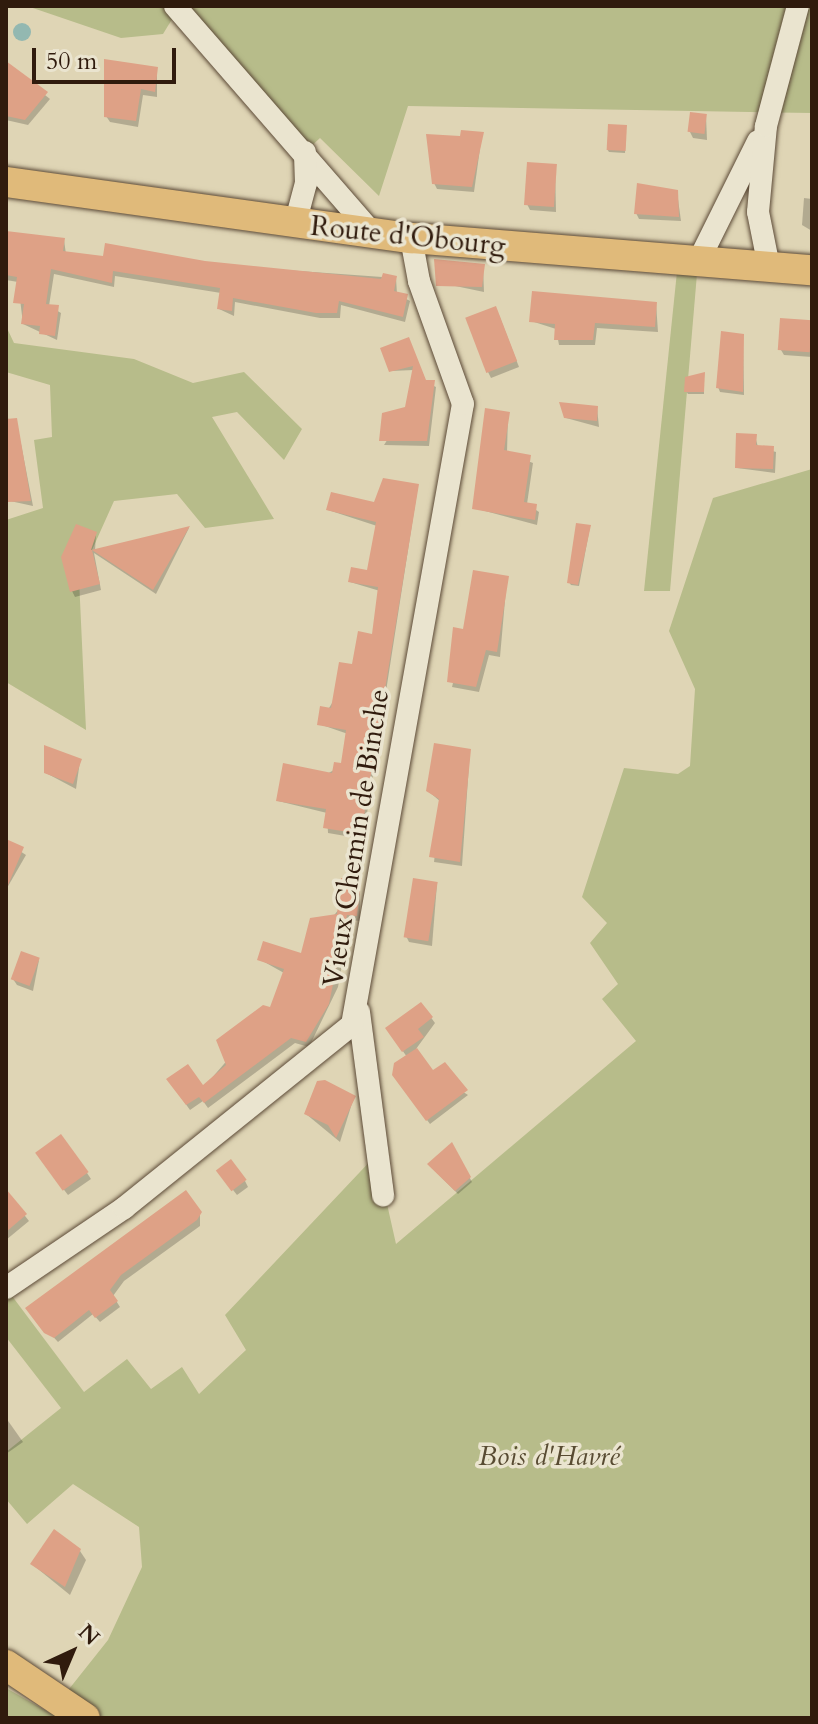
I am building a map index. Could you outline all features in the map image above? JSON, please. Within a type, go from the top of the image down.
[{"type":"main road","name":"Route d'Obourg","points":[[6,182],[411,238],[812,270]]},
{"type":"main road","points":[[6,1665],[85,1718]]},
{"type":"main road","points":[[6,1688],[54,1716]]},
{"type":"street","points":[[175,6],[305,152],[372,233]]},
{"type":"street","points":[[769,267],[758,212],[766,126],[798,6]]},
{"type":"street","points":[[698,262],[766,126]]},
{"type":"street","points":[[295,224],[306,183],[305,152]]},
{"type":"street","name":"Vieux Chemin de Binche","points":[[6,1288],[124,1208],[345,1037],[358,1006],[463,404],[419,281],[411,238]]},
{"type":"street","points":[[358,1006],[383,1195]]},
{"type":"green space","points":[[27,6],[169,6],[174,16],[163,34],[121,38]]},
{"type":"green space","points":[[175,6],[812,6],[812,113],[408,106],[379,196],[320,138],[305,152]]},
{"type":"green space","points":[[678,262],[698,262],[670,591],[644,591]]},
{"type":"green space","points":[[6,326],[14,343],[134,359],[193,383],[244,372],[302,429],[284,460],[237,412],[212,417],[274,519],[205,528],[177,494],[114,501],[79,579],[86,730],[6,682],[6,520],[43,508],[34,440],[52,437],[50,385],[6,372]]},
{"type":"green space","name":"Bois d'Havré","points":[[812,469],[812,1718],[6,1718],[6,1688],[50,1713],[108,1640],[142,1567],[139,1527],[73,1484],[27,1524],[6,1499],[6,1452],[61,1408],[6,1337],[6,1288],[84,1392],[127,1359],[151,1389],[182,1367],[199,1394],[246,1350],[225,1315],[376,1155],[396,1244],[636,1041],[602,999],[618,984],[590,943],[607,923],[582,897],[624,768],[678,774],[690,766],[695,689],[669,631],[713,498]]},
{"type":"water","points":[[22,23],[31,32],[22,41],[13,32]]},
{"type":"building","points":[[104,59],[158,67],[155,92],[141,89],[136,121],[104,117]]},
{"type":"building","points":[[6,61],[48,92],[25,120],[6,116]]},
{"type":"building","points":[[690,112],[707,114],[704,134],[688,132]]},
{"type":"building","points":[[608,124],[627,125],[626,151],[607,150]]},
{"type":"building","points":[[461,130],[484,132],[472,187],[432,184],[426,134],[460,136]]},
{"type":"building","points":[[527,162],[557,164],[554,207],[524,205]]},
{"type":"building","points":[[637,183],[678,190],[679,217],[634,214]]},
{"type":"building","points":[[6,231],[65,238],[63,251],[103,256],[105,243],[205,261],[381,279],[383,273],[397,276],[394,291],[408,294],[403,317],[339,301],[337,313],[316,313],[233,298],[232,311],[217,309],[220,288],[113,271],[112,283],[51,269],[46,304],[59,305],[55,336],[39,334],[40,326],[21,324],[24,304],[13,303],[17,277],[6,275]]},
{"type":"building","points":[[434,259],[485,264],[482,287],[436,286]]},
{"type":"building","points":[[532,291],[657,302],[655,327],[595,323],[593,340],[554,340],[555,324],[529,322]]},
{"type":"building","points":[[496,306],[517,361],[486,373],[465,318]]},
{"type":"building","points":[[780,318],[812,320],[810,352],[778,350]]},
{"type":"building","points":[[721,331],[744,334],[743,392],[716,388]]},
{"type":"building","points":[[409,337],[426,380],[435,380],[427,441],[379,441],[382,413],[405,407],[413,366],[389,372],[380,348]]},
{"type":"building","points":[[705,372],[704,392],[684,392],[685,377]]},
{"type":"building","points":[[559,402],[598,406],[597,421],[564,418]]},
{"type":"building","points":[[485,408],[510,412],[504,450],[531,455],[524,502],[537,504],[535,520],[472,509]]},
{"type":"building","points":[[17,418],[31,501],[8,502],[6,419]]},
{"type":"building","points":[[736,433],[757,434],[756,445],[774,446],[773,469],[735,468]]},
{"type":"building","points":[[383,478],[419,484],[361,834],[323,828],[326,809],[276,801],[283,763],[332,773],[334,762],[341,763],[346,730],[317,725],[320,706],[331,708],[339,662],[352,664],[358,631],[372,634],[378,587],[348,582],[351,567],[367,570],[376,522],[326,510],[331,492],[374,502]]},
{"type":"building","points":[[576,523],[591,525],[578,585],[567,583]]},
{"type":"building","points":[[76,524],[97,532],[91,550],[190,526],[153,590],[92,550],[100,584],[70,592],[61,557]]},
{"type":"building","points":[[473,570],[509,576],[497,652],[486,650],[476,687],[447,682],[453,627],[463,629]]},
{"type":"building","points":[[434,743],[471,749],[460,862],[429,857],[439,799],[426,791]]},
{"type":"building","points":[[44,745],[82,759],[73,784],[44,773]]},
{"type":"building","points":[[6,839],[24,847],[6,890]]},
{"type":"building","points":[[341,878],[361,881],[357,916],[347,915],[329,1004],[306,1042],[291,1038],[204,1103],[199,1097],[186,1105],[166,1079],[188,1064],[203,1085],[226,1065],[216,1040],[263,1005],[270,1007],[284,969],[257,960],[263,941],[301,953],[310,918],[337,914]]},
{"type":"building","points":[[413,878],[438,882],[428,941],[404,937]]},
{"type":"building","points":[[21,951],[40,958],[30,986],[11,979]]},
{"type":"building","points":[[421,1002],[433,1017],[418,1029],[424,1037],[402,1052],[385,1028]]},
{"type":"building","points":[[417,1048],[433,1070],[445,1062],[468,1090],[426,1121],[392,1075],[394,1063]]},
{"type":"building","points":[[325,1080],[356,1096],[336,1138],[328,1125],[304,1114],[317,1081]]},
{"type":"building","points":[[61,1134],[89,1172],[63,1191],[35,1153]]},
{"type":"building","points":[[452,1142],[471,1177],[455,1191],[427,1164]]},
{"type":"building","points":[[231,1159],[247,1180],[231,1191],[216,1170]]},
{"type":"building","points":[[6,1189],[27,1214],[6,1232]]},
{"type":"building","points":[[186,1190],[202,1212],[197,1220],[121,1275],[110,1290],[118,1301],[95,1318],[89,1310],[54,1338],[44,1333],[25,1308]]},
{"type":"building","points":[[54,1529],[81,1549],[65,1587],[30,1564]]}]
